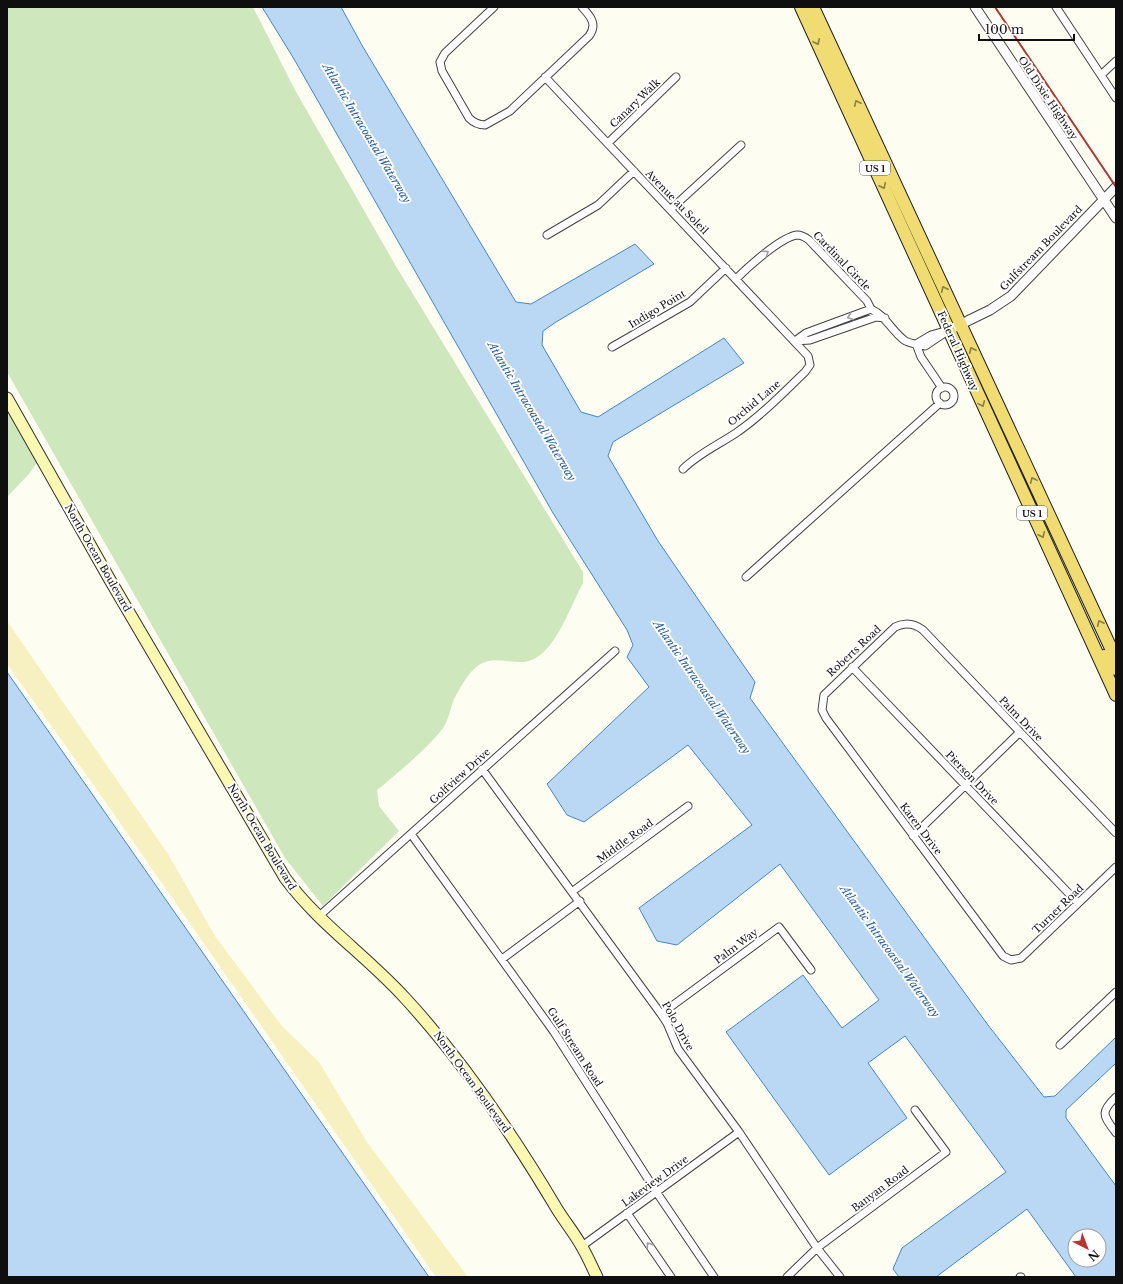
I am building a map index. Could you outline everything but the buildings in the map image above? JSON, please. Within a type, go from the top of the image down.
[{"type":"main road","name":"Federal Highway","points":[[800,7],[858,133],[954,327],[1044,502],[1116,658]]},
{"type":"main road","name":"Federal Highway","points":[[813,7],[867,123],[1021,489],[1116,695]]},
{"type":"main road","points":[[850,114],[860,121],[867,123]]},
{"type":"main road","points":[[858,133],[867,138],[879,151]]},
{"type":"main road","name":"North Ocean Boulevard","points":[[7,398],[110,580],[285,878],[318,917],[381,972],[436,1033],[504,1125],[565,1223],[582,1246],[597,1277]]},
{"type":"main road","points":[[1021,489],[1032,500],[1044,502]]},
{"type":"main road","points":[[1033,515],[1039,515],[1048,522],[1065,560],[1069,567],[1077,574]]},
{"type":"main road","points":[[1064,582],[1074,592],[1106,660],[1109,665],[1116,669]]},
{"type":"street","points":[[494,7],[445,53],[440,62],[442,71],[470,118],[476,124],[485,125],[510,111],[592,32],[594,28],[592,18],[582,7]]},
{"type":"street","name":"Old Dixie Highway","points":[[975,7],[1116,218]]},
{"type":"street","points":[[1056,7],[1116,98]]},
{"type":"street","points":[[1101,75],[1116,61]]},
{"type":"street","name":"Avenue au Soleil","points":[[545,77],[795,341]]},
{"type":"street","name":"Canary Walk","points":[[608,143],[676,77]]},
{"type":"street","points":[[671,209],[741,145]]},
{"type":"street","points":[[546,235],[598,205],[634,171]]},
{"type":"street","name":"Gulfstream Boulevard","points":[[954,327],[990,310],[1011,296],[1116,187]]},
{"type":"street","points":[[1103,200],[1116,194]]},
{"type":"street","name":"Cardinal Circle","points":[[736,279],[758,258],[792,237],[801,235],[809,240],[867,301],[871,309]]},
{"type":"street","name":"Indigo Point","points":[[612,348],[690,302],[726,268]]},
{"type":"street","points":[[795,341],[806,333],[871,309],[885,318],[903,339],[925,346],[954,327]]},
{"type":"street","points":[[795,341],[810,340],[876,317],[885,318]]},
{"type":"street","name":"Orchid Lane","points":[[682,469],[692,460],[736,432],[756,417],[808,369],[810,360],[806,352],[795,341]]},
{"type":"street","points":[[916,344],[921,357],[942,388],[950,389],[954,397],[950,404],[944,405],[940,403]]},
{"type":"street","points":[[940,403],[937,395],[942,388]]},
{"type":"street","points":[[746,577],[940,403]]},
{"type":"street","name":"Roberts Road","points":[[822,705],[827,691],[895,626],[910,623]]},
{"type":"street","name":"Palm Drive","points":[[910,623],[923,630],[1116,832]]},
{"type":"street","name":"Golfview Drive","points":[[318,917],[615,650]]},
{"type":"street","name":"Pierson Drive","points":[[852,667],[1078,904]]},
{"type":"street","name":"Karen Drive","points":[[822,705],[826,718],[913,836],[1003,956],[1011,960]]},
{"type":"street","points":[[913,836],[1020,732]]},
{"type":"street","name":"Polo Drive","points":[[482,769],[573,891],[661,1014],[667,1023],[678,1049],[739,1132],[817,1248],[840,1277]]},
{"type":"street","name":"Middle Road","points":[[573,891],[688,806]]},
{"type":"street","name":"Gulf Stream Road","points":[[411,834],[554,1032],[657,1193],[714,1277]]},
{"type":"street","name":"Turner Road","points":[[1011,960],[1020,958],[1116,867]]},
{"type":"street","points":[[502,959],[580,901]]},
{"type":"street","name":"Palm Way","points":[[661,1014],[779,927],[811,970]]},
{"type":"street","points":[[1060,1045],[1116,992]]},
{"type":"street","points":[[1116,1097],[1104,1111],[1105,1118],[1116,1132]]},
{"type":"street","name":"Banyan Road","points":[[787,1277],[817,1248],[946,1152],[915,1110]]},
{"type":"street","name":"Lakeview Drive","points":[[582,1246],[739,1132]]},
{"type":"street","points":[[627,1213],[671,1277]]},
{"type":"green space","points":[[7,7],[253,7],[295,90],[397,268],[583,572],[583,583],[566,618],[560,630],[544,652],[534,659],[523,662],[495,660],[484,662],[475,668],[467,677],[453,702],[443,728],[421,752],[377,790],[379,806],[399,831],[323,906],[285,858],[7,372]]},
{"type":"green space","points":[[7,411],[37,463],[7,497]]},
{"type":"sand","points":[[7,621],[168,854],[215,936],[282,1026],[319,1062],[367,1142],[468,1277],[436,1277],[95,787],[7,664]]},
{"type":"water","name":"Atlantic Intracoastal Waterway","points":[[262,7],[341,7],[363,47],[516,302],[531,304],[635,244],[654,264],[543,331],[542,345],[581,412],[598,417],[724,338],[744,363],[613,442],[608,456],[658,541],[755,682],[750,698],[988,1025],[1044,1097],[1055,1096],[1116,1037],[1116,1063],[1066,1110],[1066,1118],[1116,1186],[1116,1277],[1076,1277],[1070,1268],[1107,1268],[1107,1228],[1067,1228],[1067,1265],[1027,1209],[936,1277],[899,1277],[893,1269],[902,1248],[1006,1172],[905,1036],[868,1063],[907,1118],[829,1175],[726,1032],[803,975],[842,1028],[879,1000],[780,864],[677,945],[657,941],[639,908],[752,825],[688,745],[584,822],[567,815],[547,784],[649,687],[627,657],[633,645],[627,630],[553,513],[294,59]]},
{"type":"water","points":[[7,672],[429,1277],[7,1277]]},
{"type":"railway","points":[[995,7],[1116,187]]}]
